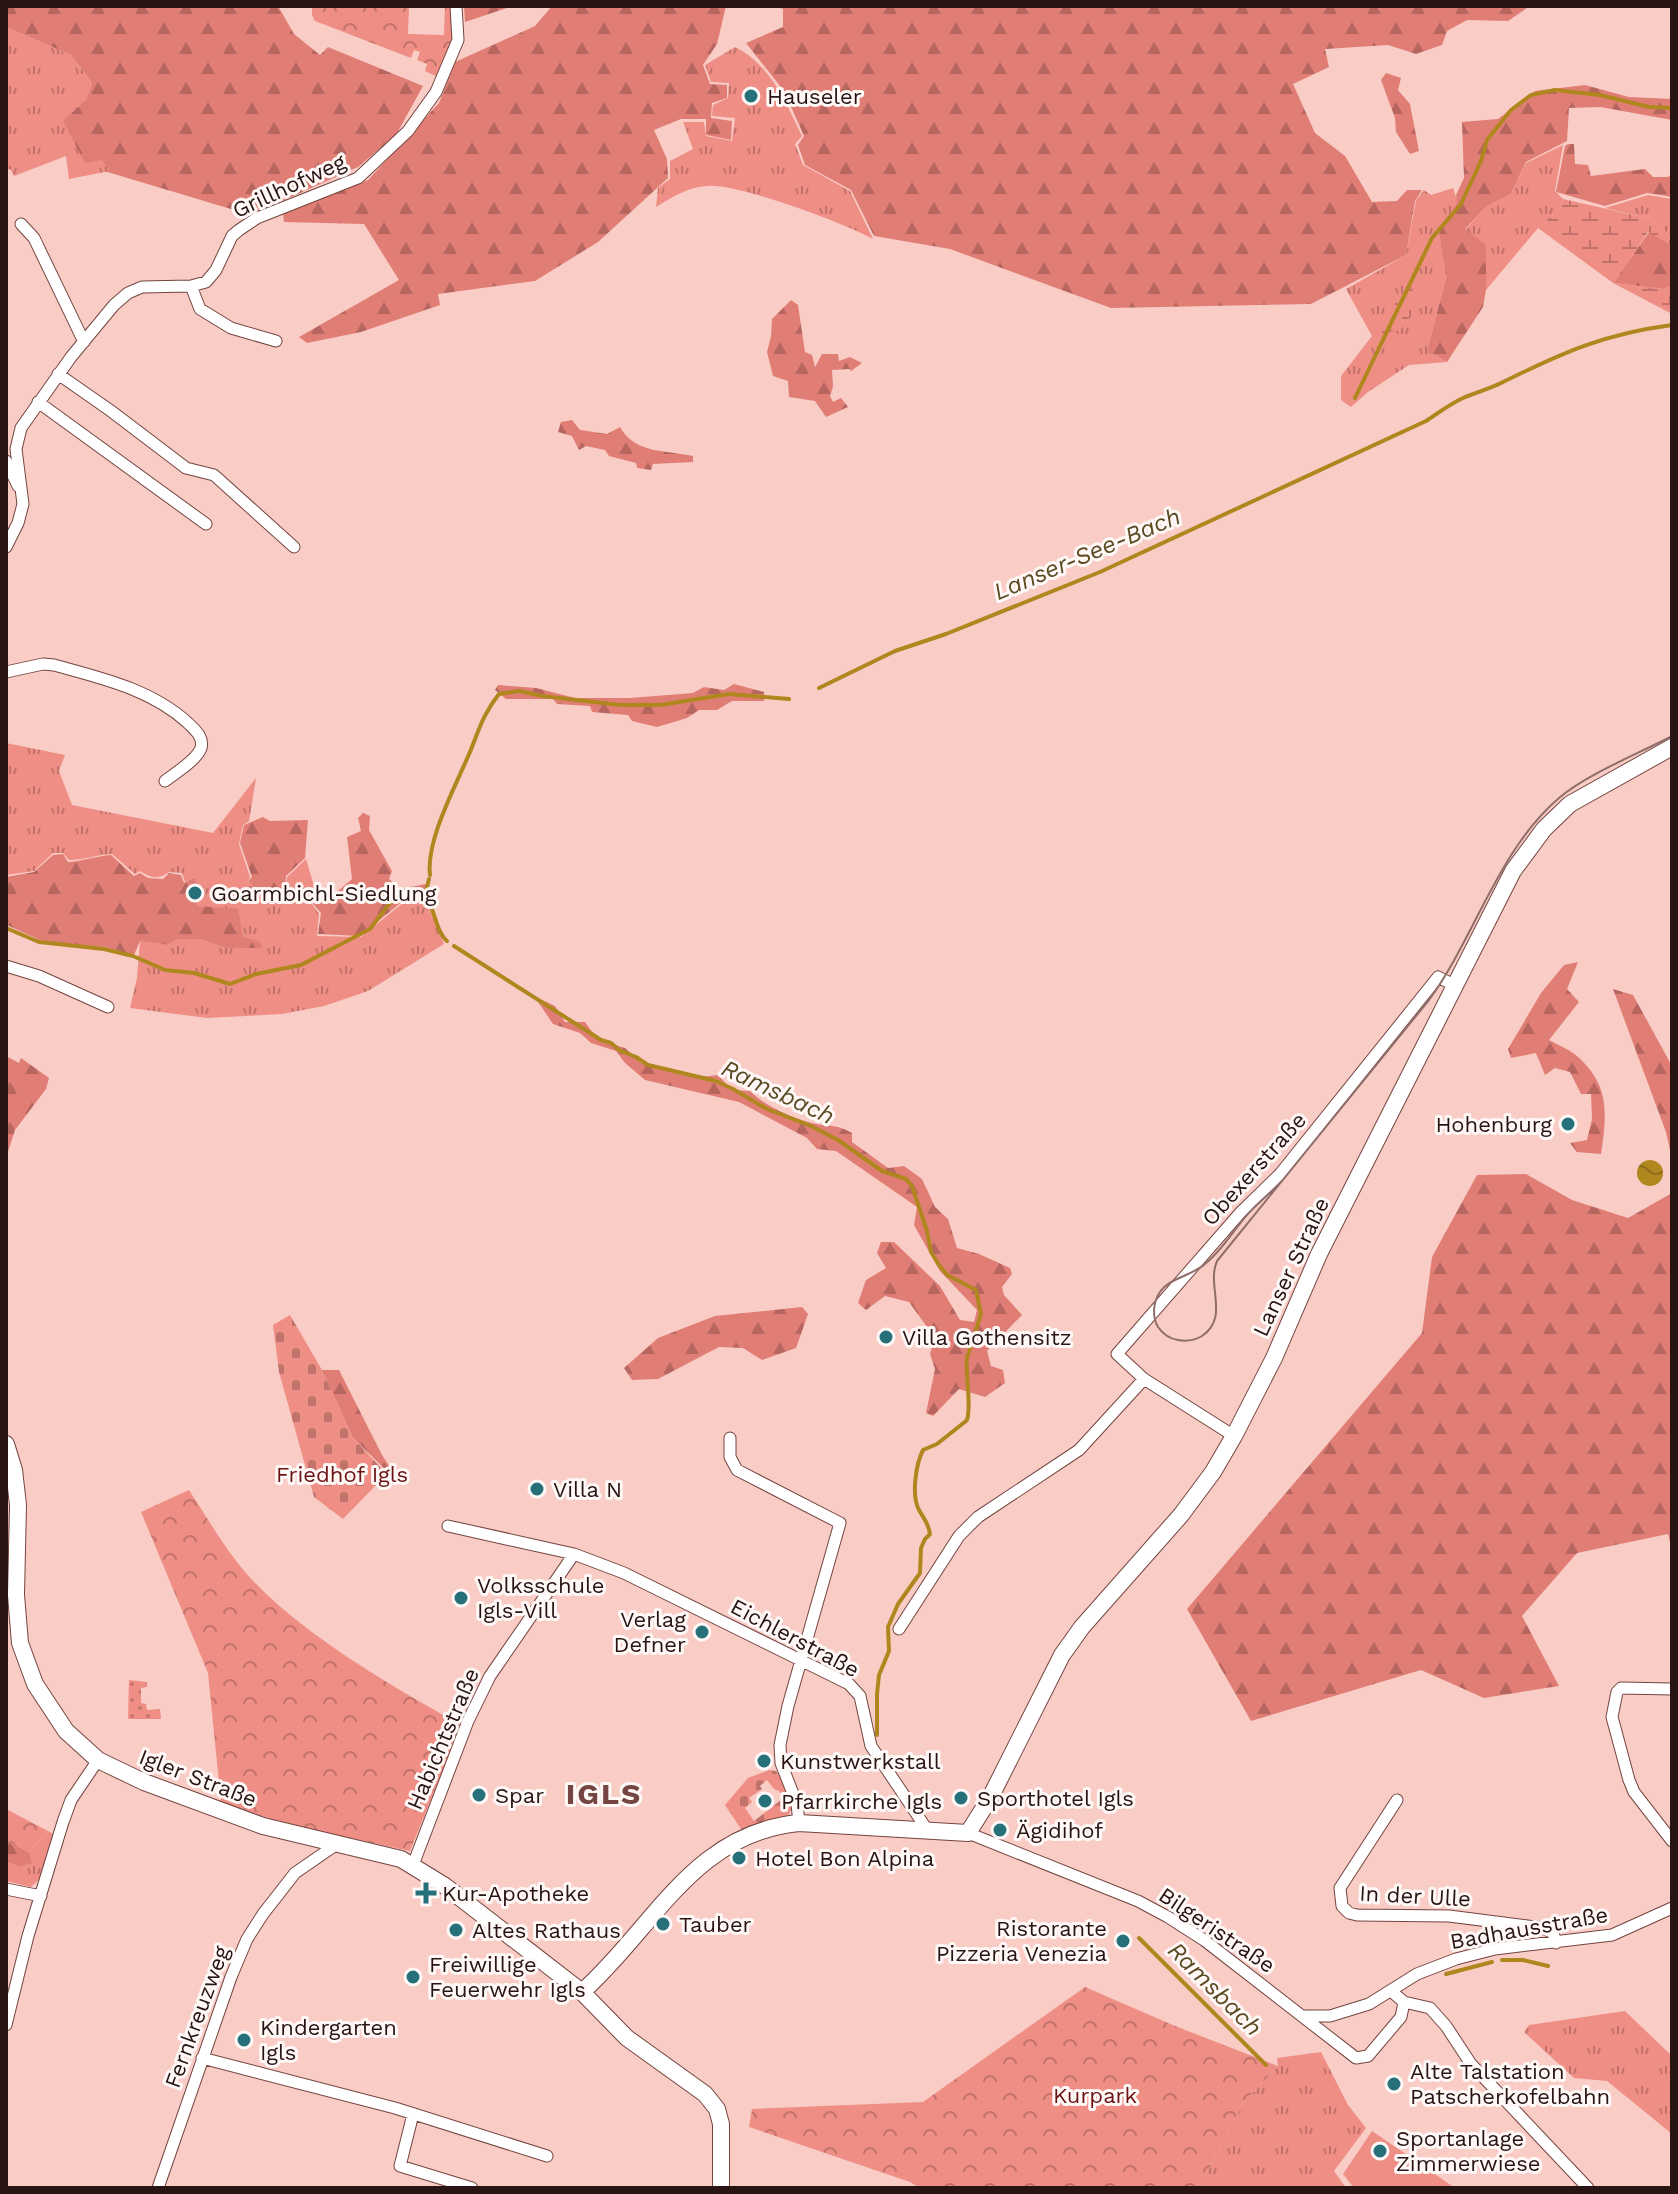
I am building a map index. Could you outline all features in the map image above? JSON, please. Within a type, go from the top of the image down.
[{"type":"main road","name":"Lanser Straße","points":[[968,1833],[990,1798],[1062,1655],[1082,1627],[1181,1515],[1213,1472],[1234,1436],[1274,1358],[1319,1254],[1513,871],[1544,829],[1570,804],[1672,747]]},
{"type":"main road","name":"Igler Straße","points":[[6,1444],[14,1470],[18,1505],[16,1612],[24,1656],[40,1695],[56,1720],[98,1760],[144,1782],[230,1815],[286,1832],[377,1852],[413,1865],[445,1886],[582,1992],[627,2038],[696,2086],[712,2102],[721,2124],[721,2188]]},
{"type":"main road","points":[[582,1992],[622,1953],[684,1878],[737,1839],[772,1827],[799,1823],[857,1828],[926,1828],[968,1833]]},
{"type":"street","name":"Grillhofweg","points":[[191,286],[206,282],[232,236],[239,230],[257,218],[358,178],[408,131],[436,92],[458,40],[456,6]]},
{"type":"street","points":[[21,224],[34,238],[84,342]]},
{"type":"street","points":[[6,547],[20,516],[22,493],[16,443],[21,428],[58,374],[114,305],[133,290],[148,286],[191,286],[200,309],[231,328],[276,341]]},
{"type":"street","points":[[58,374],[186,468],[214,475],[294,547]]},
{"type":"street","points":[[38,402],[206,524]]},
{"type":"street","points":[[6,461],[22,493]]},
{"type":"street","points":[[6,672],[43,664],[54,665],[122,684],[174,709],[199,733],[202,743],[200,751],[165,781]]},
{"type":"street","points":[[6,966],[39,976],[108,1007]]},
{"type":"street","name":"Obexerstraße","points":[[1234,1436],[1144,1379],[1117,1354],[1240,1213],[1280,1174],[1438,977],[1454,985]]},
{"type":"street","points":[[899,1629],[959,1536],[978,1517],[1079,1450],[1144,1379]]},
{"type":"street","points":[[730,1438],[730,1457],[737,1470],[840,1523],[788,1706],[780,1755],[797,1804],[799,1823]]},
{"type":"street","name":"Eichlerstraße","points":[[448,1526],[574,1554],[624,1573],[849,1684],[860,1696],[871,1746],[926,1828]]},
{"type":"street","name":"Habichtstraße","points":[[413,1865],[468,1721],[490,1676],[574,1554]]},
{"type":"street","points":[[1672,1689],[1621,1688],[1617,1692],[1612,1717],[1634,1792],[1672,1841]]},
{"type":"street","points":[[6,2025],[71,1800],[98,1760]]},
{"type":"street","name":"In der Ulle","points":[[1397,1800],[1341,1885],[1342,1906],[1346,1912],[1357,1915],[1449,1916],[1543,1928],[1553,1933],[1556,1943]]},
{"type":"street","name":"Bilgeristraße","points":[[968,1833],[1161,1913],[1204,1940],[1356,2058],[1368,2056],[1401,2017],[1404,2002]]},
{"type":"street","name":"Fernkreuzweg","points":[[158,2188],[240,1955],[263,1914],[295,1873],[337,1844]]},
{"type":"street","points":[[6,1889],[41,1896]]},
{"type":"street","name":"Badhausstraße","points":[[1304,2016],[1330,2016],[1369,2004],[1429,1969],[1456,1959],[1495,1949],[1612,1935],[1672,1908]]},
{"type":"street","points":[[1391,1991],[1404,2002],[1430,2008],[1471,2064],[1588,2188]]},
{"type":"street","points":[[202,2058],[413,2114],[547,2156]]},
{"type":"street","points":[[413,2114],[400,2166],[472,2188]]},
{"type":"green space","points":[[6,6],[278,6],[294,34],[320,55],[328,47],[423,86],[396,135],[358,167],[251,215],[104,171],[109,170],[101,160],[85,163],[63,121],[86,100],[92,83],[71,55],[6,27]]},
{"type":"green space","points":[[312,6],[409,6],[408,34],[444,35],[445,6],[453,6],[453,39],[440,78],[425,71],[427,64],[417,60],[420,52],[414,50],[411,58],[315,21]]},
{"type":"green space","points":[[464,6],[513,6],[465,22]]},
{"type":"green space","points":[[552,6],[726,6],[717,44],[703,65],[710,84],[727,85],[727,98],[712,103],[711,118],[732,121],[731,140],[706,135],[706,119],[681,119],[654,130],[667,159],[668,178],[598,242],[535,281],[438,294],[440,305],[361,332],[307,343],[299,337],[399,280],[364,224],[284,222],[283,214],[368,180],[439,103],[455,62],[535,26]]},
{"type":"green space","points":[[775,6],[1530,6],[1508,21],[1467,20],[1447,31],[1442,45],[1416,54],[1388,45],[1325,49],[1329,67],[1293,84],[1315,133],[1345,156],[1372,202],[1397,201],[1407,190],[1422,190],[1415,201],[1406,255],[1311,304],[1111,308],[950,249],[874,236],[851,190],[805,165],[798,145],[804,136],[784,91],[746,43],[783,27],[783,9]]},
{"type":"green space","points":[[6,27],[71,55],[92,83],[86,100],[101,160],[110,171],[69,179],[66,156],[14,176],[10,169],[6,170]]},
{"type":"green space","points":[[735,47],[758,63],[783,98],[802,136],[795,144],[803,165],[850,191],[873,239],[790,205],[722,187],[693,188],[656,207],[658,188],[670,179],[670,161],[693,149],[683,122],[704,122],[706,136],[732,141],[735,118],[712,116],[713,105],[728,98],[729,83],[711,82],[705,65]]},
{"type":"green space","points":[[1386,73],[1401,78],[1398,90],[1410,104],[1419,151],[1410,154],[1396,132],[1395,118],[1381,80]]},
{"type":"green space","points":[[1585,85],[1629,97],[1672,99],[1672,120],[1600,107],[1569,108],[1567,141],[1526,162],[1511,194],[1486,207],[1465,229],[1486,245],[1486,290],[1483,307],[1447,362],[1427,351],[1446,278],[1439,233],[1457,203],[1456,195],[1464,178],[1462,122],[1498,119],[1535,91]]},
{"type":"green space","points":[[1574,144],[1575,164],[1588,165],[1591,176],[1645,169],[1653,177],[1672,174],[1672,197],[1647,193],[1605,206],[1556,192],[1565,146]]},
{"type":"green space","points":[[1563,145],[1555,191],[1563,199],[1560,209],[1538,228],[1486,290],[1486,246],[1465,230],[1486,207],[1511,194],[1526,163]]},
{"type":"green space","points":[[1453,188],[1458,203],[1439,233],[1446,278],[1427,351],[1447,362],[1409,365],[1351,407],[1341,400],[1341,376],[1372,336],[1346,289],[1406,255],[1416,200],[1424,190],[1431,195]]},
{"type":"green space","points":[[1648,195],[1672,199],[1672,237],[1651,219],[1605,208]]},
{"type":"green space","points":[[1563,199],[1651,219],[1672,237],[1672,245],[1648,232],[1614,283],[1663,289],[1672,286],[1672,316],[1613,283],[1538,228],[1560,209]]},
{"type":"green space","points":[[1649,232],[1672,245],[1672,286],[1663,289],[1613,283]]},
{"type":"green space","points":[[1409,284],[1421,304],[1400,330],[1372,336]]},
{"type":"green space","points":[[791,300],[798,305],[805,352],[812,355],[815,367],[822,354],[838,354],[839,361],[850,357],[862,363],[851,371],[832,370],[830,396],[833,402],[841,398],[848,407],[826,417],[815,401],[789,397],[788,381],[773,376],[767,352],[772,319]]},
{"type":"green space","points":[[572,420],[580,430],[607,434],[620,427],[634,442],[693,456],[693,462],[653,464],[651,470],[637,468],[636,463],[609,456],[605,450],[586,446],[579,450],[572,436],[558,432],[561,422]]},
{"type":"green space","points":[[734,684],[764,692],[764,701],[732,701],[717,710],[699,710],[687,718],[657,727],[632,721],[628,715],[592,712],[590,706],[557,704],[553,699],[506,699],[495,690],[498,685],[536,688],[575,698],[630,698],[693,693],[704,687],[724,690]]},
{"type":"green space","points":[[6,743],[65,755],[59,771],[72,805],[213,833],[256,778],[249,821],[243,825],[239,844],[250,877],[248,881],[265,899],[280,898],[285,892],[287,877],[306,859],[317,896],[312,904],[319,914],[317,936],[361,937],[404,902],[424,897],[444,944],[368,991],[324,1006],[282,1014],[207,1018],[130,1008],[137,978],[140,941],[167,945],[178,939],[201,939],[225,948],[243,938],[239,928],[197,907],[198,885],[195,877],[185,882],[182,873],[169,872],[154,877],[140,871],[135,874],[112,854],[69,860],[63,853],[53,853],[34,871],[6,875]]},
{"type":"green space","points":[[363,813],[370,816],[369,830],[392,871],[389,879],[400,889],[426,884],[423,896],[403,901],[360,936],[318,934],[321,913],[313,904],[317,898],[338,891],[352,879],[347,837],[361,831],[358,818]]},
{"type":"green space","points":[[263,817],[270,821],[308,820],[305,858],[286,876],[285,892],[279,898],[265,899],[248,881],[252,877],[240,843],[244,825]]},
{"type":"green space","points":[[63,854],[68,862],[111,855],[134,876],[140,873],[148,878],[163,879],[169,873],[181,875],[184,883],[195,877],[198,885],[197,906],[238,909],[243,937],[259,941],[262,948],[225,948],[201,939],[178,939],[167,945],[140,941],[134,955],[105,947],[44,942],[9,926],[6,923],[6,877],[34,872],[53,855]]},
{"type":"green space","points":[[1578,962],[1567,989],[1579,1002],[1549,1040],[1577,1056],[1596,1078],[1605,1113],[1601,1154],[1577,1152],[1570,1143],[1587,1140],[1592,1119],[1591,1094],[1581,1094],[1570,1072],[1555,1068],[1545,1075],[1536,1053],[1511,1058],[1508,1049],[1541,993],[1564,965]]},
{"type":"green space","points":[[1613,989],[1633,995],[1672,1066],[1672,1159],[1666,1132]]},
{"type":"green space","points":[[534,996],[555,1006],[565,1022],[585,1022],[598,1040],[625,1048],[641,1063],[701,1077],[718,1075],[732,1090],[750,1091],[785,1114],[852,1133],[852,1142],[888,1168],[904,1166],[922,1179],[935,1207],[948,1219],[957,1248],[1010,1268],[1012,1274],[1002,1287],[1004,1295],[1022,1315],[987,1351],[991,1366],[1003,1370],[1005,1383],[985,1397],[959,1389],[933,1416],[926,1413],[935,1369],[930,1354],[935,1338],[909,1302],[885,1296],[866,1310],[858,1303],[866,1280],[886,1268],[877,1253],[881,1242],[894,1242],[940,1286],[960,1320],[974,1322],[977,1310],[940,1271],[914,1225],[917,1207],[836,1151],[817,1149],[807,1138],[739,1102],[645,1080],[616,1051],[591,1043],[580,1033],[553,1024]]},
{"type":"green space","points":[[6,1056],[19,1063],[21,1058],[49,1078],[46,1089],[15,1130],[6,1158]]},
{"type":"green space","points":[[1526,1174],[1572,1200],[1628,1218],[1672,1193],[1672,1550],[1668,1534],[1577,1553],[1522,1616],[1559,1686],[1484,1698],[1421,1670],[1251,1721],[1187,1609],[1422,1333],[1432,1257],[1477,1175]]},
{"type":"green space","points":[[802,1307],[808,1314],[796,1348],[762,1360],[743,1348],[719,1347],[658,1379],[632,1380],[624,1368],[658,1338],[715,1316]]},
{"type":"green space","name":"Friedhof Igls","points":[[290,1315],[322,1370],[353,1438],[387,1474],[343,1519],[314,1497],[279,1372],[273,1325]]},
{"type":"green space","points":[[322,1370],[339,1370],[396,1476],[394,1478],[353,1438]]},
{"type":"green space","points":[[189,1490],[237,1562],[282,1609],[372,1673],[461,1725],[410,1851],[286,1824],[221,1802],[208,1673],[141,1512]]},
{"type":"green space","points":[[129,1680],[147,1682],[147,1687],[141,1688],[141,1703],[146,1704],[147,1710],[160,1709],[161,1719],[128,1719]]},
{"type":"green space","points":[[769,1770],[776,1771],[785,1784],[793,1807],[787,1817],[743,1832],[725,1805],[748,1778]],"holes":[[[767,1780],[782,1795],[781,1800],[754,1821],[745,1808],[752,1802],[749,1798],[762,1789],[760,1786]]]},
{"type":"green space","points":[[6,1809],[48,1831],[29,1852],[6,1840]]},
{"type":"green space","points":[[48,1831],[58,1837],[43,1876],[31,1887],[6,1881],[6,1862],[20,1867],[31,1863],[29,1852]]},
{"type":"green space","points":[[6,1840],[29,1852],[32,1863],[20,1867],[6,1862]]},
{"type":"green space","name":"Kurpark","points":[[1085,1987],[1278,2066],[1243,2103],[1199,2188],[920,2188],[749,2127],[752,2109],[923,2102]]},
{"type":"green space","points":[[1625,2011],[1672,2056],[1672,2134],[1607,2081],[1574,2078],[1524,2032],[1529,2025]]},
{"type":"green space","points":[[1321,2052],[1348,2105],[1366,2128],[1334,2171],[1346,2188],[1199,2188],[1243,2103],[1278,2066],[1277,2058]]},
{"type":"green space","name":"Sportanlage Zimmerwiese","points":[[1372,2131],[1455,2188],[1354,2188],[1343,2174]]},
{"type":"water","points":[[1650,1160],[1659,1164],[1663,1173],[1659,1182],[1650,1186],[1641,1182],[1637,1173],[1641,1164]]},
{"type":"waterway","name":"Lanser-See-Bach","points":[[1355,398],[1432,238],[1461,204],[1487,140],[1511,110],[1531,95],[1555,90],[1600,95],[1649,107],[1672,108]]},
{"type":"waterway","name":"Lanser-See-Bach","points":[[819,688],[895,651],[946,634],[1100,572],[1426,421],[1463,398],[1565,353],[1625,333],[1672,325]]},
{"type":"waterway","name":"Lanser-See-Bach","points":[[430,875],[432,847],[442,817],[483,719],[499,694],[519,691],[620,705],[660,705],[729,694],[789,699]]},
{"type":"waterway","name":"Lanser-See-Bach","points":[[425,895],[429,879]]},
{"type":"waterway","name":"Ramsbach","points":[[6,928],[39,942],[104,949],[133,956],[165,970],[194,973],[230,984],[256,974],[301,965],[370,929],[389,904],[400,896],[425,895],[440,932],[447,941]]},
{"type":"waterway","name":"Ramsbach","points":[[454,946],[601,1040],[648,1065],[716,1081],[767,1109],[838,1140],[882,1171],[906,1179],[912,1186],[931,1252],[939,1265],[947,1275],[976,1290],[981,1314],[968,1355]]},
{"type":"waterway","name":"Ramsbach","points":[[967,1356],[967,1420]]},
{"type":"waterway","name":"Ramsbach","points":[[877,1735],[877,1694],[879,1675],[889,1651],[888,1627],[898,1604],[920,1573],[921,1548],[930,1534],[915,1496],[918,1463],[923,1450],[937,1444],[966,1421]]},
{"type":"waterway","name":"Ramsbach","points":[[1139,1938],[1266,2065]]},
{"type":"waterway","name":"Ramsbach","points":[[1502,1960],[1523,1960],[1548,1966]]},
{"type":"waterway","name":"Ramsbach","points":[[1446,1974],[1492,1962]]},
{"type":"tram line","points":[[1282,1181],[1278,1185],[1273,1190],[1250,1211],[1212,1258],[1160,1292],[1154,1314],[1158,1327],[1165,1334],[1188,1341],[1202,1336],[1210,1328],[1216,1311],[1214,1271],[1217,1261],[1429,1000],[1503,868],[1538,819],[1570,789],[1672,736]]},
{"type":"place","name":"Hauseler","points":[[751,96]]},
{"type":"place","name":"Goarmbichl-Siedlung","points":[[195,893]]},
{"type":"place","name":"Hohenburg","points":[[1568,1124]]},
{"type":"place","name":"Villa Gothensitz","points":[[886,1337]]},
{"type":"place","name":"Villa N","points":[[537,1489]]},
{"type":"place","name":"Volksschule Igls-Vill","points":[[461,1598]]},
{"type":"place","name":"Verlag Defner","points":[[702,1632]]},
{"type":"place","name":"Kunstwerkstall","points":[[764,1761]]},
{"type":"place","name":"Spar","points":[[479,1795]]},
{"type":"place","name":"Sporthotel Igls","points":[[961,1798]]},
{"type":"place","name":"Pfarrkirche Igls","points":[[765,1801]]},
{"type":"place","name":"Ägidihof","points":[[1000,1830]]},
{"type":"place","name":"Hotel Bon Alpina","points":[[739,1858]]},
{"type":"place","name":"Kur-Apotheke","points":[[426,1893]]},
{"type":"place","name":"Tauber","points":[[663,1924]]},
{"type":"place","name":"Altes Rathaus","points":[[456,1930]]},
{"type":"place","name":"Ristorante Pizzeria Venezia","points":[[1123,1941]]},
{"type":"place","name":"Freiwillige Feuerwehr Igls","points":[[413,1977]]},
{"type":"place","name":"Kindergarten Igls","points":[[244,2040]]},
{"type":"place","name":"Alte Talstation Patscherkofelbahn","points":[[1394,2084]]},
{"type":"place","name":"Sportanlage Zimmerwiese","points":[[1380,2151]]},
{"type":"district","name":"IGLS","points":[[604,1793]]}]
